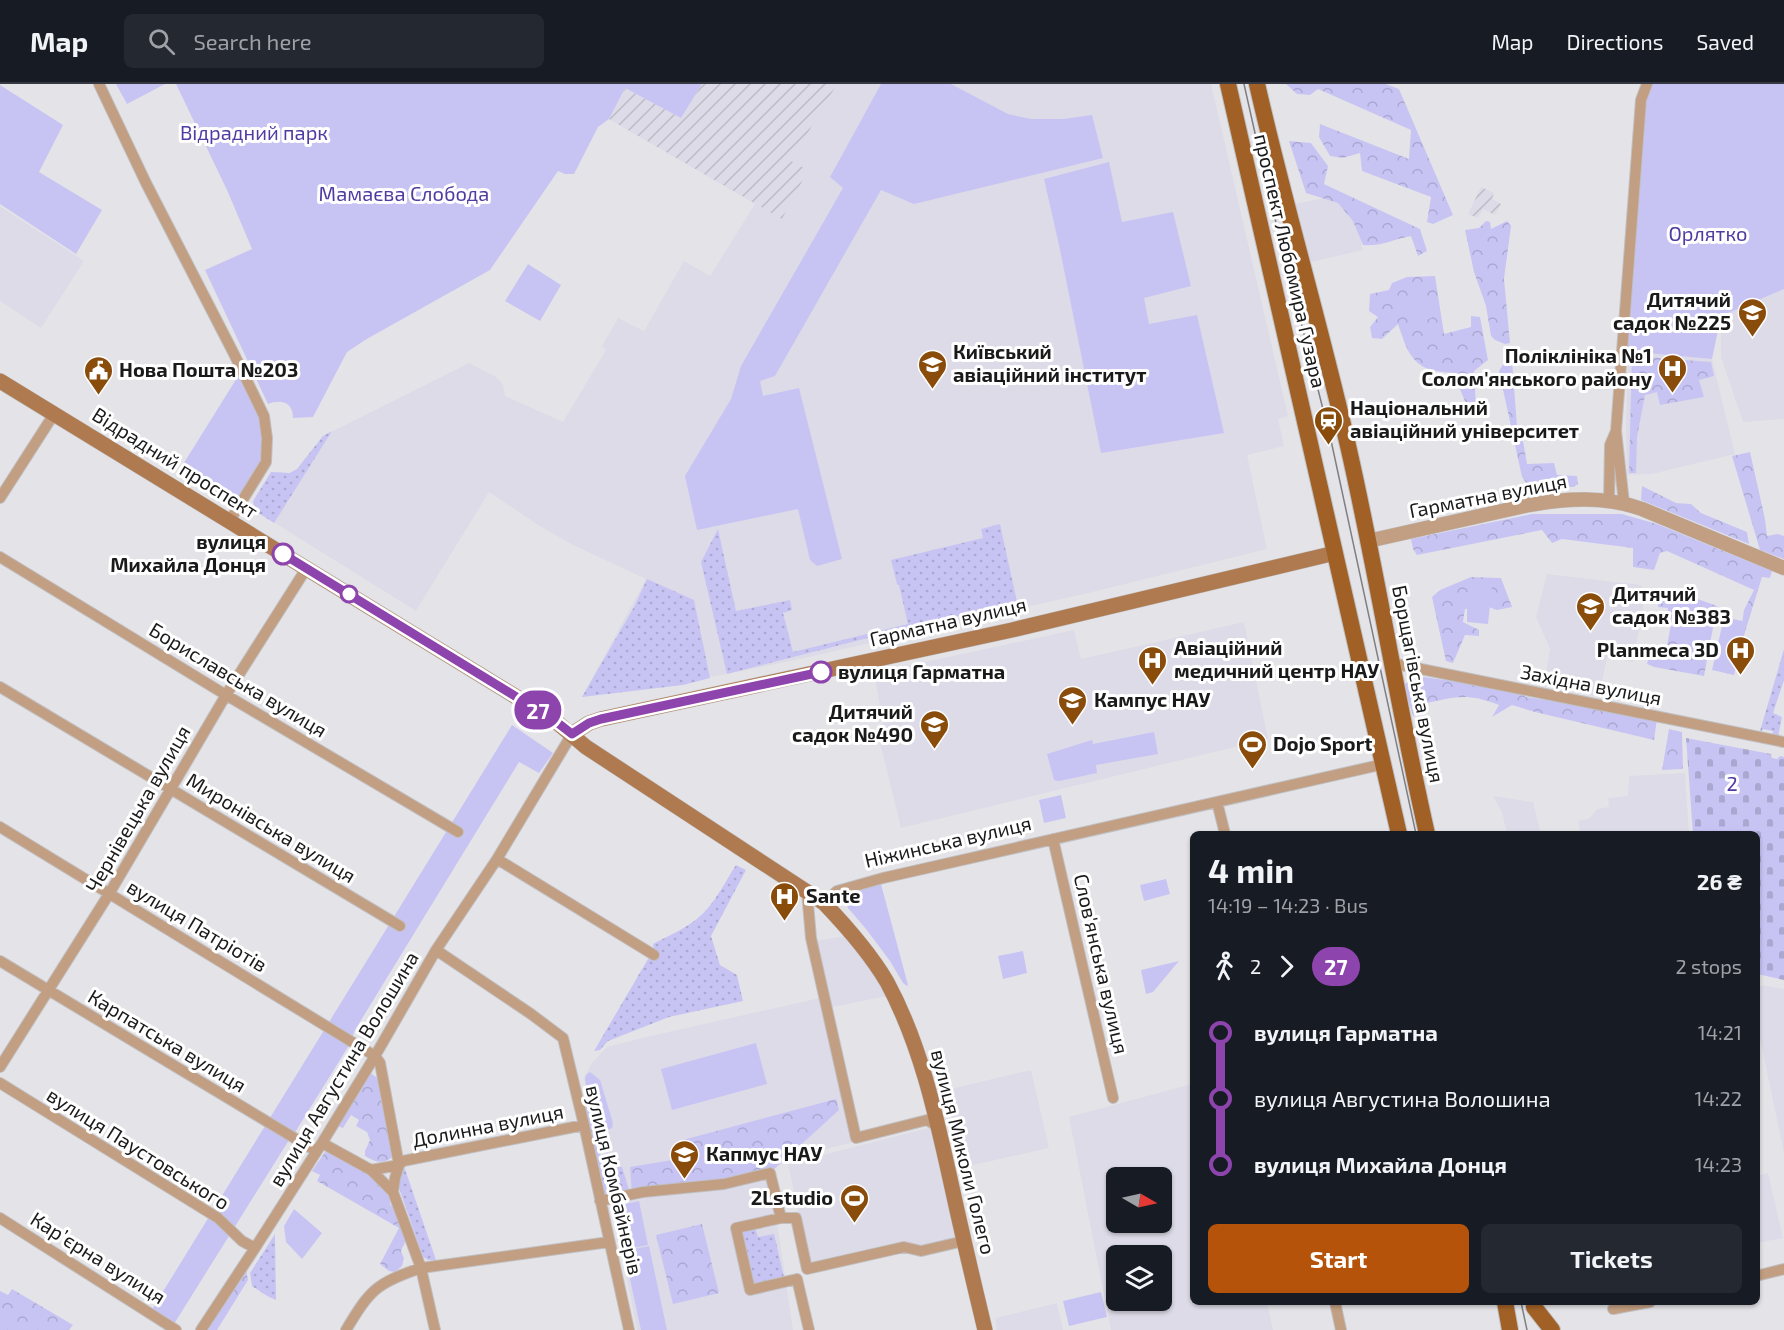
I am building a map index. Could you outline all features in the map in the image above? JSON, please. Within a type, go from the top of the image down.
[{"type":"main road","name":"проспект Любомира Гузара","points":[[1228,84],[1335,553]]},
{"type":"main road","name":"проспект Любомира Гузара","points":[[1257,84],[1326,355],[1368,541]]},
{"type":"main road","name":"Відрадний проспект","points":[[0,381],[554,720],[572,734]]},
{"type":"main road","name":"Борщагівська вулиця","points":[[1368,541],[1426,831]]},
{"type":"main road","name":"Гарматна вулиця","points":[[572,734],[589,723],[601,719],[1012,630],[1335,553]]},
{"type":"main road","points":[[1335,553],[1399,831]]},
{"type":"main road","points":[[572,734],[586,747],[824,903]]},
{"type":"main road","name":"вулиця Миколи Голего","points":[[824,903],[855,937],[885,980],[896,1000],[917,1052],[939,1127],[986,1330]]},
{"type":"main road","points":[[1495,1330],[1505,1305]]},
{"type":"main road","points":[[1505,1305],[1510,1330]]},
{"type":"main road","points":[[1534,1305],[1539,1330]]},
{"type":"main road","points":[[1535,1305],[1552,1330]]},
{"type":"street","points":[[99,84],[146,183],[264,416],[267,438],[266,462],[229,522]]},
{"type":"street","points":[[1624,503],[1617,431],[1640,105],[1647,84]]},
{"type":"street","points":[[0,498],[54,414]]},
{"type":"street","points":[[1609,501],[1610,445],[1617,431]]},
{"type":"street","name":"Гарматна вулиця","points":[[1368,541],[1549,501],[1591,499],[1624,503],[1665,517],[1784,568]]},
{"type":"street","name":"Бориславська вулиця","points":[[0,557],[226,695],[458,832]]},
{"type":"street","name":"Чернівецька вулиця","points":[[0,1067],[109,894],[226,695],[306,569]]},
{"type":"street","name":"Західна вулиця","points":[[1391,663],[1784,742]]},
{"type":"street","name":"Миронівська вулиця","points":[[0,687],[400,926]]},
{"type":"street","name":"вулиця Августина Волошина","points":[[201,1330],[319,1147],[436,950],[497,859],[572,734]]},
{"type":"street","name":"Ніжинська вулиця","points":[[824,903],[837,891],[883,878],[1384,764]]},
{"type":"street","points":[[1217,802],[1224,831]]},
{"type":"street","name":"вулиця Патріотів","points":[[0,827],[375,1056]]},
{"type":"street","name":"Слов'янська вулиця","points":[[1053,839],[1113,1098]]},
{"type":"street","points":[[497,859],[654,955]]},
{"type":"street","points":[[807,892],[811,938],[856,1138],[927,1120],[939,1127]]},
{"type":"street","name":"вулиця Комбайнерів","points":[[436,950],[563,1038],[585,1125],[629,1330]]},
{"type":"street","name":"Карпатська вулиця","points":[[0,961],[319,1147],[371,1170],[393,1192]]},
{"type":"street","points":[[375,1056],[380,1063],[399,1165],[393,1192],[421,1268],[435,1330]]},
{"type":"street","name":"вулиця Паустовського","points":[[0,1083],[218,1218],[242,1241],[255,1248]]},
{"type":"street","name":"Долинна вулиця","points":[[371,1170],[399,1165],[403,1161],[585,1125]]},
{"type":"street","points":[[600,1201],[643,1192],[724,1184],[770,1173],[781,1218]]},
{"type":"street","name":"Карʼєрна вулиця","points":[[0,1218],[176,1330]]},
{"type":"street","points":[[797,1279],[750,1290],[736,1228],[781,1218],[796,1218],[807,1269]]},
{"type":"street","points":[[809,1330],[795,1267],[799,1265],[807,1269],[904,1247],[921,1251],[964,1241]]},
{"type":"street","points":[[346,1330],[367,1296],[397,1276],[421,1268],[609,1242]]},
{"type":"street","points":[[1760,1275],[1784,1269]]},
{"type":"street","points":[[1336,1305],[1341,1330]]},
{"type":"street","points":[[1613,1309],[1634,1305]]},
{"type":"shaded area","name":"Київський авіаційний інститут","points":[[702,84],[1211,84],[1288,416],[1278,419],[1284,446],[1247,455],[1267,549],[1101,590],[800,659],[722,675],[582,697],[646,579],[573,545],[489,492],[416,611],[254,510],[253,501],[271,472],[290,473],[297,469],[323,436],[469,363],[496,377],[503,384],[505,396],[563,422],[606,350],[602,346],[618,318],[644,331],[684,261],[710,276],[755,204],[609,119],[681,118]]},
{"type":"shaded area","points":[[702,84],[837,84],[791,161],[808,170],[782,219],[609,119],[625,88],[681,118]]},
{"type":"shaded area","points":[[1481,187],[1494,193],[1492,199],[1501,204],[1495,215],[1483,209],[1478,218],[1468,214]]},
{"type":"shaded area","points":[[1332,196],[1351,200],[1363,250],[1311,262],[1296,204]]},
{"type":"shaded area","points":[[0,206],[84,261],[41,328],[0,301]]},
{"type":"shaded area","name":"Дитячий садок №225","points":[[1784,289],[1784,419],[1743,422],[1721,357],[1721,316]]},
{"type":"shaded area","name":"Поліклініка №1 Солом'янського району","points":[[1628,352],[1712,359],[1735,454],[1652,474],[1627,475]]},
{"type":"shaded area","name":"Дитячий садок №383","points":[[1547,574],[1641,585],[1645,596],[1633,662],[1607,657],[1599,697],[1544,686],[1550,649],[1536,617]]},
{"type":"shaded area","name":"Кампус НАУ","points":[[1244,622],[1268,739],[901,828],[877,731],[885,721],[881,712],[874,673],[1074,630],[1081,659]]},
{"type":"shaded area","points":[[1685,773],[1689,831],[1576,831],[1580,830],[1578,821],[1590,818],[1597,809],[1609,807],[1608,798],[1628,796],[1629,776]]},
{"type":"shaded area","points":[[1493,796],[1533,802],[1540,831],[1506,831],[1502,812]]},
{"type":"shaded area","points":[[846,936],[872,969],[887,996],[828,1008],[814,941]]},
{"type":"shaded area","points":[[1762,985],[1784,989],[1784,1153],[1760,1038],[1760,987]]},
{"type":"shaded area","name":"Капмус НАУ","points":[[820,998],[855,1142],[766,1163],[793,1330],[637,1330],[612,1202],[605,1204],[584,1077],[592,1063],[607,1047]]},
{"type":"shaded area","points":[[1031,1070],[1049,1148],[964,1167],[946,1090]]},
{"type":"shaded area","points":[[1190,1085],[1190,1305],[1268,1305],[1273,1330],[1111,1330],[1107,1311],[1172,1311],[1172,1245],[1106,1245],[1106,1305],[1069,1117]]},
{"type":"shaded area","points":[[932,1127],[959,1245],[903,1250],[811,1271],[788,1164]]},
{"type":"shaded area","points":[[1768,1173],[1783,1238],[1760,1242],[1760,1175]]},
{"type":"shaded area","points":[[1057,1303],[1063,1330],[997,1330],[995,1318]]},
{"type":"green space","name":"Відрадний парк","points":[[116,84],[165,84],[127,104]]},
{"type":"green space","name":"Мамаєва Слобода","points":[[176,84],[702,84],[681,118],[625,88],[609,119],[598,127],[574,174],[558,171],[490,270],[347,352],[313,417],[293,418],[289,405],[282,402],[268,404],[205,270],[252,249],[227,190]]},
{"type":"green space","points":[[881,84],[951,84],[1008,114],[1031,119],[1063,119],[1092,115],[1103,158],[914,204],[881,190],[775,376],[760,381],[763,396],[799,388],[842,559],[817,566],[810,560],[798,509],[697,530],[685,476],[731,399],[741,366],[843,188],[830,177]]},
{"type":"green space","points":[[1286,84],[1386,84],[1399,89],[1453,215],[1433,224],[1427,222],[1431,197],[1362,171],[1360,153],[1343,158],[1330,156],[1319,137],[1320,124],[1409,159],[1411,130],[1318,89],[1310,95],[1297,94]]},
{"type":"green space","name":"Орлятко","points":[[1648,84],[1784,84],[1784,289],[1721,316],[1712,359],[1623,351],[1642,100]]},
{"type":"green space","points":[[0,85],[63,125],[39,172],[102,210],[76,254],[0,204]]},
{"type":"green space","points":[[1289,141],[1311,143],[1328,166],[1324,184],[1420,229],[1427,251],[1418,256],[1411,236],[1382,244],[1363,245],[1353,221],[1338,203],[1306,193]]},
{"type":"green space","points":[[1109,162],[1122,222],[1173,212],[1191,286],[1144,298],[1149,324],[1197,315],[1224,433],[1101,453],[1044,179]]},
{"type":"green space","points":[[1486,221],[1490,222],[1491,229],[1507,221],[1511,226],[1504,279],[1510,343],[1505,344],[1491,336],[1486,306],[1474,272],[1465,230],[1479,228]]},
{"type":"green space","points":[[528,264],[561,285],[540,321],[505,301]]},
{"type":"green space","points":[[1435,276],[1444,334],[1471,327],[1471,316],[1480,317],[1488,360],[1474,371],[1476,406],[1467,406],[1453,373],[1432,370],[1422,366],[1412,357],[1398,324],[1382,339],[1372,338],[1370,327],[1378,317],[1369,311],[1370,294],[1389,290],[1392,283],[1407,277]]},
{"type":"green space","points":[[1426,294],[1432,318],[1411,323],[1406,299]]},
{"type":"green space","points":[[1632,356],[1711,362],[1714,376],[1699,380],[1704,397],[1660,405],[1657,392],[1645,395],[1637,437],[1636,473],[1629,473]]},
{"type":"green space","points":[[1512,360],[1517,426],[1522,435],[1527,464],[1554,463],[1557,475],[1577,476],[1578,484],[1574,487],[1551,483],[1544,479],[1527,484],[1522,477],[1499,371],[1504,363]]},
{"type":"green space","points":[[240,373],[262,417],[263,459],[239,501],[182,466]]},
{"type":"green space","points":[[332,431],[274,523],[254,510],[253,501],[271,472],[290,473],[297,469],[323,436]]},
{"type":"green space","points":[[1750,452],[1767,536],[1778,534],[1784,536],[1784,559],[1760,550],[1732,456]]},
{"type":"green space","points":[[1642,486],[1676,503],[1691,504],[1701,513],[1747,532],[1749,544],[1641,500]]},
{"type":"green space","points":[[1532,514],[1622,514],[1657,524],[1772,571],[1770,578],[1762,577],[1733,671],[1727,674],[1739,644],[1744,610],[1754,590],[1667,551],[1660,553],[1654,570],[1633,567],[1633,548],[1562,539],[1552,543],[1542,530],[1417,555],[1413,549],[1411,539]]},
{"type":"green space","points":[[1000,524],[1017,602],[727,674],[701,562],[718,529],[736,611],[790,600],[792,610],[783,613],[793,652],[908,624],[891,560],[983,538],[981,529]]},
{"type":"green space","points":[[1471,577],[1501,578],[1512,607],[1497,610],[1483,605],[1465,609],[1463,622],[1479,630],[1479,636],[1465,635],[1453,663],[1446,661],[1432,597],[1440,590]]},
{"type":"green space","points":[[647,579],[694,600],[710,678],[683,685],[582,697],[634,607]]},
{"type":"green space","points":[[1492,586],[1488,624],[1467,622],[1467,592]]},
{"type":"green space","points":[[1667,593],[1681,593],[1717,606],[1704,676],[1647,664],[1649,656],[1665,657],[1672,619],[1667,616],[1668,608],[1658,607],[1659,599]]},
{"type":"green space","points":[[1683,601],[1714,607],[1708,638],[1677,632]]},
{"type":"green space","points":[[1724,617],[1747,622],[1734,675],[1712,670]]},
{"type":"green space","points":[[1784,649],[1784,680],[1773,713],[1782,717],[1778,737],[1772,736],[1773,731],[1763,729],[1760,731]]},
{"type":"green space","points":[[1424,677],[1514,690],[1526,697],[1606,709],[1630,717],[1657,719],[1654,740],[1512,705],[1492,717],[1499,705],[1469,697],[1422,704],[1420,716],[1413,716],[1403,684]]},
{"type":"green space","points":[[512,725],[553,753],[539,773],[519,762],[355,1030],[348,1047],[174,1324],[151,1311]]},
{"type":"green space","points":[[1669,729],[1682,732],[1683,769],[1662,770]]},
{"type":"green space","points":[[1154,732],[1158,754],[1096,765],[1097,773],[1054,780],[1047,754],[1092,740],[1093,744]]},
{"type":"green space","name":"2","points":[[1686,738],[1771,754],[1772,758],[1777,759],[1780,756],[1784,757],[1784,980],[1760,975],[1760,831],[1693,831]]},
{"type":"green space","points":[[1061,795],[1066,818],[1044,823],[1039,800]]},
{"type":"green space","points":[[736,865],[746,870],[711,936],[720,965],[737,975],[743,1001],[669,1017],[608,1041],[600,1050],[594,1051],[648,959],[652,957],[653,944],[682,929],[702,914],[716,898]]},
{"type":"green space","points":[[1166,879],[1170,894],[1144,901],[1140,885]]},
{"type":"green space","points":[[881,884],[907,986],[844,900],[851,891]]},
{"type":"green space","points":[[1023,951],[1027,973],[1003,979],[998,956]]},
{"type":"green space","points":[[1179,961],[1153,992],[1146,994],[1141,970]]},
{"type":"green space","points":[[756,1043],[767,1084],[672,1110],[661,1069]]},
{"type":"green space","points":[[369,1072],[379,1079],[392,1149],[392,1157],[382,1162],[365,1156],[370,1140],[367,1132],[356,1126],[359,1120],[351,1115],[343,1128],[337,1126]]},
{"type":"green space","points":[[590,1072],[600,1080],[613,1123],[612,1128],[602,1132],[597,1132],[592,1121],[585,1079]]},
{"type":"green space","points":[[586,1096],[600,1154],[609,1175],[618,1173],[617,1167],[622,1167],[630,1193],[602,1195],[581,1097]]},
{"type":"green space","points":[[836,1099],[839,1110],[770,1173],[632,1194],[630,1167],[679,1159],[679,1141]]},
{"type":"green space","points":[[325,1152],[366,1170],[384,1186],[389,1195],[390,1204],[405,1232],[405,1243],[401,1252],[404,1258],[402,1266],[395,1272],[389,1271],[380,1264],[399,1228],[317,1181],[320,1175],[312,1171]]},
{"type":"green space","points":[[404,1166],[436,1260],[423,1257],[399,1188]]},
{"type":"green space","points":[[639,1201],[648,1245],[627,1249],[617,1206]]},
{"type":"green space","points":[[294,1209],[322,1233],[302,1259],[286,1242],[284,1226]]},
{"type":"green space","points":[[702,1224],[719,1293],[673,1304],[656,1235]]},
{"type":"green space","points":[[755,1228],[758,1237],[774,1234],[784,1277],[753,1286],[740,1231]]},
{"type":"green space","points":[[275,1234],[276,1300],[252,1286],[250,1273]]},
{"type":"green space","points":[[649,1246],[667,1330],[641,1330],[624,1251]]},
{"type":"green space","points":[[246,1269],[248,1280],[217,1330],[205,1330]]},
{"type":"green space","points":[[12,1289],[73,1325],[69,1330],[0,1330],[0,1291],[8,1295]]},
{"type":"green space","points":[[1101,1292],[1107,1317],[1069,1326],[1063,1301]]},
{"type":"tram line","points":[[1244,84],[1268,191],[1332,445],[1415,831]]},
{"type":"tram line","points":[[1522,1305],[1527,1330]]},
{"type":"bus line","name":"27","points":[[283,554],[554,720],[572,734],[589,723],[601,719],[821,672]]},
{"type":"place","name":"Дитячий садок №225","points":[[1752,338]]},
{"type":"place","name":"Київський авіаційний інститут","points":[[932,390]]},
{"type":"place","name":"Поліклініка №1 Солом'янського району","points":[[1673,394]]},
{"type":"place","name":"Нова Пошта №203","points":[[98,396]]},
{"type":"place","name":"Національний авіаційний університет","points":[[1329,446]]},
{"type":"place","name":"вулиця Михайла Донця","points":[[283,554]]},
{"type":"place","name":"Дитячий садок №383","points":[[1591,632]]},
{"type":"place","name":"вулиця Гарматна","points":[[821,672]]},
{"type":"place","name":"Planmeca 3D","points":[[1740,676]]},
{"type":"place","name":"Авіаційний медичний центр НАУ","points":[[1153,686]]},
{"type":"place","name":"Кампус НАУ","points":[[1073,726]]},
{"type":"place","name":"Дитячий садок №490","points":[[934,750]]},
{"type":"place","name":"Dojo Sport","points":[[1252,770]]},
{"type":"place","name":"Sante","points":[[785,922]]},
{"type":"place","name":"Капмус НАУ","points":[[685,1180]]},
{"type":"place","name":"2Lstudio","points":[[854,1224]]}]
